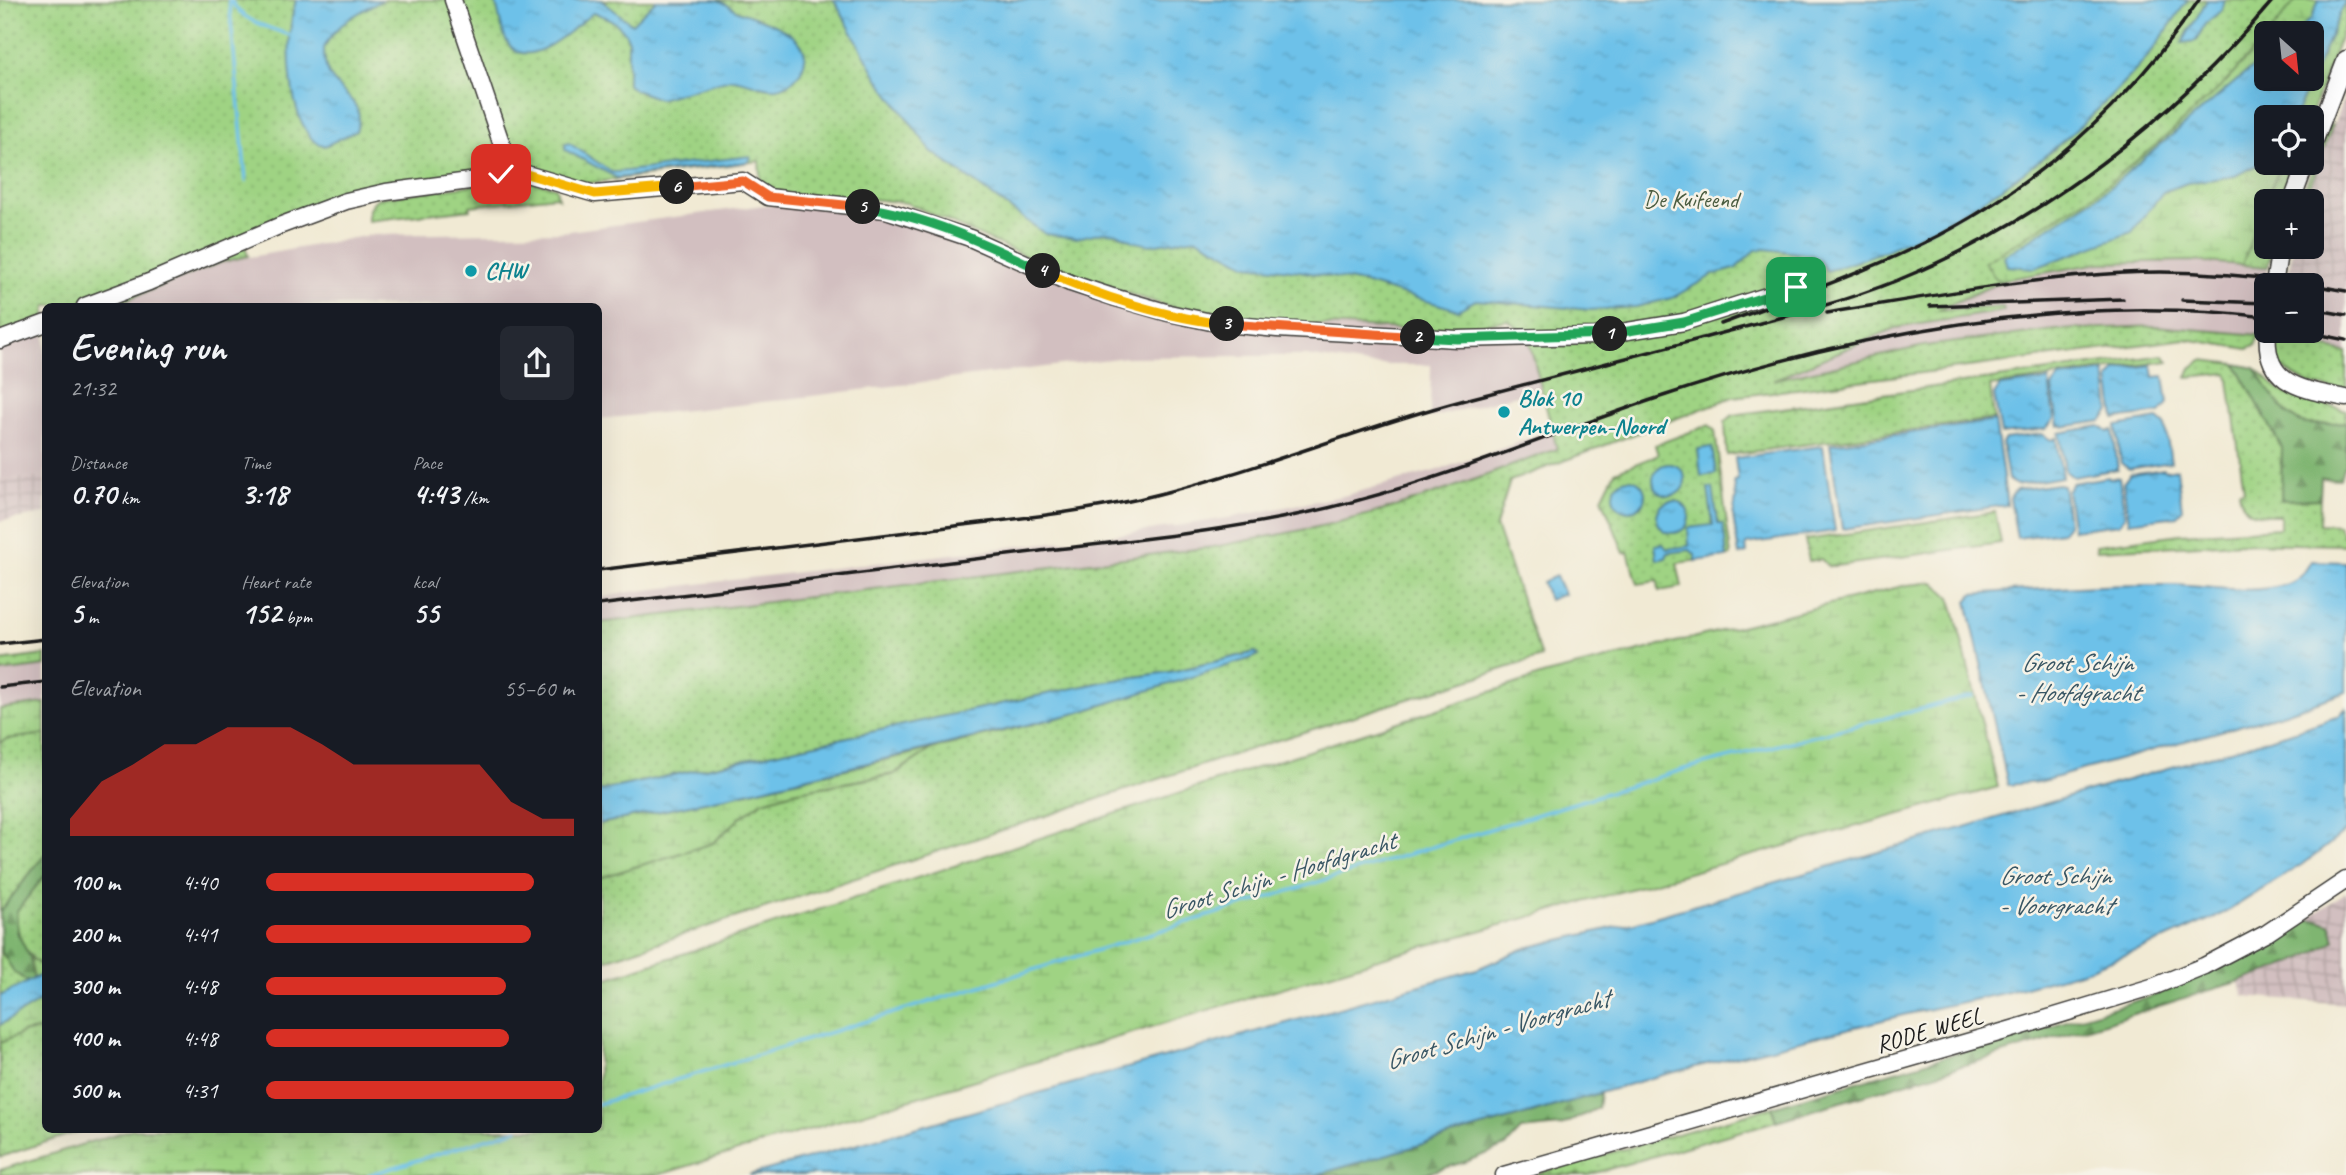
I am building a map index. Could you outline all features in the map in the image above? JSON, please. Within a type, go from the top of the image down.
[{"type":"street","points":[[93,303],[346,201],[386,192],[492,178],[501,174],[506,168],[507,160],[453,0]]},
{"type":"street","points":[[2324,117],[2346,60]]},
{"type":"street","points":[[506,168],[595,194],[743,181],[768,197],[886,210],[970,238],[1070,283],[1124,300],[1216,323],[1265,328],[1457,339],[1596,336],[1684,322],[1796,287]]},
{"type":"street","points":[[0,340],[42,324]]},
{"type":"street","points":[[2267,343],[2270,362],[2287,382],[2314,392],[2346,398]]},
{"type":"street","name":"RODE WEEL","points":[[1504,1175],[2046,1020],[2155,986],[2204,966],[2267,933],[2346,880]]},
{"type":"shaded area","points":[[2346,92],[2346,282],[2324,278],[2324,273],[2289,271],[2292,259],[2324,259],[2324,189],[2310,189],[2315,175],[2324,175],[2324,150]]},
{"type":"shaded area","points":[[815,204],[913,220],[1128,308],[1572,341],[1998,281],[2100,263],[2191,261],[2268,267],[2267,273],[2254,273],[2254,335],[2156,326],[2054,330],[1924,346],[1767,383],[1380,511],[1291,533],[1213,547],[602,623],[602,597],[630,592],[1131,533],[1343,496],[1438,470],[1512,445],[1595,412],[1878,331],[2003,311],[2003,308],[1926,311],[1547,387],[1430,418],[1431,365],[1368,365],[1306,356],[1245,356],[1126,357],[739,405],[602,419],[602,303],[118,303],[222,262],[370,235],[562,232],[764,205]]},
{"type":"shaded area","points":[[2324,278],[2346,282],[2346,352],[2302,343],[2324,343]]},
{"type":"shaded area","points":[[42,333],[42,476],[0,480],[0,350]]},
{"type":"shaded area","points":[[42,476],[42,514],[0,521],[0,480]]},
{"type":"shaded area","points":[[42,666],[42,703],[0,709],[0,672]]},
{"type":"shaded area","points":[[2346,892],[2346,1004],[2244,996],[2230,962],[2306,920]]},
{"type":"green space","name":"De Kuifeend","points":[[0,0],[2346,0],[2346,21],[2324,80],[2324,21],[2254,21],[2254,91],[2320,91],[2314,105],[2254,105],[2254,168],[1938,310],[2003,307],[2004,311],[1895,328],[1773,380],[1924,346],[2054,330],[2156,326],[2254,335],[2255,346],[2248,349],[2185,339],[1733,397],[1510,481],[1496,526],[1541,657],[602,961],[602,877],[713,843],[763,801],[793,792],[893,775],[932,749],[1077,713],[1257,655],[1256,652],[1175,671],[1102,682],[602,790],[602,623],[1213,547],[1339,522],[1403,504],[1557,449],[1527,333],[1508,320],[1489,323],[1471,332],[1280,323],[1185,312],[1054,269],[907,203],[854,197],[785,196],[761,189],[759,161],[582,184],[522,165],[511,156],[501,157],[491,170],[354,191],[80,303],[42,303],[42,318],[0,335]]},
{"type":"green space","points":[[2296,0],[2346,0],[2346,21],[2324,80],[2324,21],[2279,21]]},
{"type":"green space","points":[[2254,50],[2254,91],[2320,91],[2314,105],[2254,105],[2254,175],[2277,175],[2270,189],[2254,189],[2254,231],[2242,265],[2191,261],[2100,263],[1997,281],[1985,262],[2098,192],[2162,140],[2224,84]]},
{"type":"green space","points":[[2333,124],[2324,149],[2324,137],[2328,126]]},
{"type":"green space","points":[[2277,175],[2291,175],[2286,189],[2270,189]]},
{"type":"green space","points":[[2310,175],[2314,175],[2309,189],[2304,189]]},
{"type":"green space","points":[[503,181],[532,182],[556,187],[558,198],[556,196],[470,206],[470,209],[368,221],[370,208],[378,198]]},
{"type":"green space","points":[[2254,231],[2254,259],[2270,259],[2268,267],[2242,265]]},
{"type":"green space","points":[[245,246],[248,256],[222,262],[118,303],[102,303]]},
{"type":"green space","points":[[2275,343],[2302,343],[2346,352],[2346,392],[2309,384],[2280,367],[2273,347]]},
{"type":"green space","points":[[2163,355],[2169,361],[1990,386],[1994,419],[1727,455],[1725,422],[1733,415]]},
{"type":"green space","points":[[2202,360],[2236,364],[2282,448],[2281,500],[2320,499],[2319,524],[2338,525],[2346,539],[2346,545],[2243,543],[2097,550],[2096,545],[2180,534],[2280,528],[2280,515],[2252,513],[2244,506],[2239,491],[2244,490],[2228,373],[2187,377],[2191,368]]},
{"type":"green space","points":[[2236,364],[2255,368],[2277,402],[2299,422],[2316,425],[2346,422],[2346,465],[2340,479],[2321,478],[2320,499],[2281,500],[2282,448]]},
{"type":"green space","points":[[2255,368],[2279,390],[2293,397],[2346,410],[2346,422],[2316,425],[2299,422],[2277,402]]},
{"type":"green space","points":[[1709,425],[1715,431],[1731,556],[1677,563],[1682,587],[1659,591],[1658,581],[1638,584],[1628,552],[1624,553],[1602,498],[1615,472],[1658,455],[1655,445]]},
{"type":"green space","points":[[1995,512],[2001,543],[1829,567],[1821,559],[1809,561],[1805,540]]},
{"type":"green space","name":"Groot Schijn - Hoofdgracht","points":[[1934,582],[1950,597],[1998,787],[1385,957],[658,1175],[0,1175],[0,1170],[119,1133],[602,1133],[602,980],[1546,674],[1907,585]]},
{"type":"green space","points":[[42,655],[42,666],[0,672],[0,661]]},
{"type":"green space","points":[[42,703],[42,734],[6,739],[0,743],[0,709]]},
{"type":"green space","points":[[42,734],[42,858],[0,912],[0,743],[6,739]]},
{"type":"green space","points":[[932,749],[893,774],[793,792],[763,801],[713,843],[602,877],[602,823]]},
{"type":"green space","points":[[42,858],[42,879],[16,912],[17,932],[30,958],[34,979],[28,982],[14,972],[1,951],[0,912]]},
{"type":"green space","points":[[42,879],[42,964],[28,953],[22,941],[16,912]]},
{"type":"green space","points":[[2306,920],[2319,920],[2331,925],[2335,940],[2320,950],[2282,967],[2080,1031],[1776,1121],[1772,1107],[2156,995],[2230,962]]},
{"type":"green space","points":[[0,946],[14,972],[28,982],[0,996]]},
{"type":"green space","points":[[30,958],[42,964],[42,980],[34,979]]},
{"type":"green space","points":[[42,1000],[42,1029],[25,1032],[0,1043],[0,1025]]},
{"type":"green space","points":[[42,1029],[42,1133],[74,1133],[0,1157],[0,1043],[25,1032]]},
{"type":"green space","points":[[1600,1093],[1598,1108],[1561,1126],[1521,1130],[1506,1146],[1420,1175],[1316,1175]]},
{"type":"green space","points":[[1772,1107],[1776,1121],[1588,1175],[1532,1175]]},
{"type":"water","points":[[296,0],[383,0],[342,25],[324,48],[327,70],[355,105],[359,121],[356,131],[325,146],[313,140],[303,125],[293,91],[290,33]]},
{"type":"water","points":[[495,0],[601,0],[632,24],[656,0],[716,0],[785,31],[802,47],[805,57],[798,76],[781,87],[771,88],[730,79],[659,99],[628,85],[628,39],[622,29],[609,19],[593,13],[549,46],[536,52],[524,53],[513,49],[505,38]]},
{"type":"water","points":[[834,0],[2188,0],[2156,46],[2111,97],[2039,161],[1960,214],[1873,255],[1827,271],[1812,255],[1756,250],[1735,269],[1713,275],[1672,298],[1636,307],[1591,310],[1476,300],[1458,310],[1363,283],[1247,265],[1197,238],[1150,245],[1135,242],[1117,233],[1103,232],[1077,238],[1045,234],[931,151],[877,77]]},
{"type":"water","points":[[2207,0],[2225,0],[2222,10],[2205,24],[2196,41],[2182,43]]},
{"type":"water","points":[[2319,0],[2346,0],[2324,50],[2324,21],[2309,21]]},
{"type":"water","points":[[2254,66],[2254,91],[2307,91],[2300,105],[2254,105],[2254,167],[2235,176],[2187,183],[2163,192],[2132,232],[2035,268],[2007,266],[2004,256],[2103,193]]},
{"type":"water","points":[[569,143],[612,172],[751,158],[748,162],[617,178],[565,150],[565,144]]},
{"type":"water","points":[[2152,365],[2154,377],[2164,376],[2168,403],[2160,413],[2115,419],[2109,379],[2116,370]]},
{"type":"water","points":[[2105,372],[2110,411],[2102,421],[2058,426],[2052,387],[2059,378]]},
{"type":"water","points":[[2049,380],[2054,419],[2046,429],[2001,434],[1994,395],[2000,386]]},
{"type":"water","points":[[2158,419],[2165,425],[2171,462],[2129,469],[2121,463],[2116,426]]},
{"type":"water","points":[[1995,421],[2007,505],[1842,529],[1830,444]]},
{"type":"water","points":[[2100,426],[2108,432],[2113,430],[2118,469],[2073,477],[2065,471],[2059,433]]},
{"type":"water","points":[[2042,434],[2051,440],[2056,438],[2062,477],[2016,485],[2008,479],[2002,443],[2005,439]]},
{"type":"water","points":[[1823,446],[1835,531],[1746,544],[1747,553],[1739,555],[1733,516],[1736,498],[1734,481],[1738,480],[1735,458]]},
{"type":"water","points":[[1712,447],[1716,474],[1701,476],[1698,449]]},
{"type":"water","points":[[1669,464],[1680,469],[1685,480],[1680,491],[1669,496],[1658,491],[1653,480],[1658,469]]},
{"type":"water","points":[[2177,469],[2182,509],[2177,516],[2129,522],[2123,483],[2130,474]]},
{"type":"water","points":[[2119,477],[2125,516],[2119,524],[2073,530],[2067,491],[2072,483]]},
{"type":"water","points":[[1629,479],[1641,483],[1645,495],[1641,507],[1629,511],[1617,507],[1613,495],[1617,483]]},
{"type":"water","points":[[2063,485],[2068,524],[2062,532],[2017,538],[2010,498],[2016,490]]},
{"type":"water","points":[[1708,488],[1713,488],[1718,524],[1723,524],[1727,557],[1695,561],[1695,555],[1690,550],[1668,553],[1666,558],[1657,560],[1655,545],[1663,544],[1667,549],[1689,546],[1688,528],[1713,525]]},
{"type":"water","points":[[1673,501],[1685,505],[1689,517],[1685,529],[1673,533],[1661,529],[1657,517],[1661,505]]},
{"type":"water","name":"Groot Schijn - Hoofdgracht","points":[[2311,561],[2346,562],[2346,692],[2285,713],[2039,782],[2008,785],[1967,601],[1973,594],[2122,585],[2270,588],[2297,580]]},
{"type":"water","points":[[1556,576],[1564,594],[1549,600],[1542,582]]},
{"type":"water","points":[[1256,652],[1258,655],[1077,713],[709,801],[602,823],[602,790],[1102,682],[1175,671]]},
{"type":"water","name":"Groot Schijn - Voorgracht","points":[[2346,708],[2346,831],[2309,860],[2226,912],[2154,944],[2080,972],[2004,993],[1903,1015],[1655,1077],[1316,1175],[749,1175],[1477,969],[1525,948],[1634,923],[2286,734],[2339,716]]},
{"type":"water","points":[[42,975],[42,1000],[0,1025],[0,996]]},
{"type":"waterway","points":[[229,0],[246,181]]},
{"type":"waterway","points":[[231,0],[248,18],[290,35]]},
{"type":"waterway","name":"Groot Schijn - Hoofdgracht","points":[[602,1103],[1688,768],[1972,696]]},
{"type":"waterway","name":"Groot Schijn - Hoofdgracht","points":[[369,1175],[505,1133]]},
{"type":"railway","points":[[1721,324],[1899,255],[1965,221],[2004,196],[2042,169],[2111,108],[2172,38],[2199,0]]},
{"type":"railway","points":[[602,570],[1036,516],[1139,499],[1220,477],[1461,401],[1851,297],[1952,256],[2055,197],[2149,126],[2234,44],[2273,0]]},
{"type":"railway","points":[[1827,313],[2087,275],[2171,272],[2254,277]]},
{"type":"railway","points":[[2324,287],[2346,291]]},
{"type":"railway","points":[[1930,306],[2123,299]]},
{"type":"railway","points":[[2182,300],[2254,303]]},
{"type":"railway","points":[[602,605],[1181,534],[1291,516],[1412,484],[1732,374],[1882,337],[2037,315],[2115,310],[2191,311],[2254,316]]},
{"type":"railway","points":[[2324,311],[2346,315]]},
{"type":"railway","points":[[2324,336],[2346,340]]},
{"type":"railway","points":[[0,644],[42,639]]},
{"type":"railway","points":[[0,687],[42,682]]},
{"type":"place","name":"CHW","points":[[471,271]]},
{"type":"place","name":"Blok 10 Antwerpen-Noord","points":[[1504,412]]},
{"type":"route","points":[[501,174],[506,168],[595,194],[743,181],[768,197],[886,210],[925,222],[970,238],[1070,283],[1169,313],[1216,323],[1277,329],[1457,339],[1596,336],[1684,322],[1796,287]]}]
